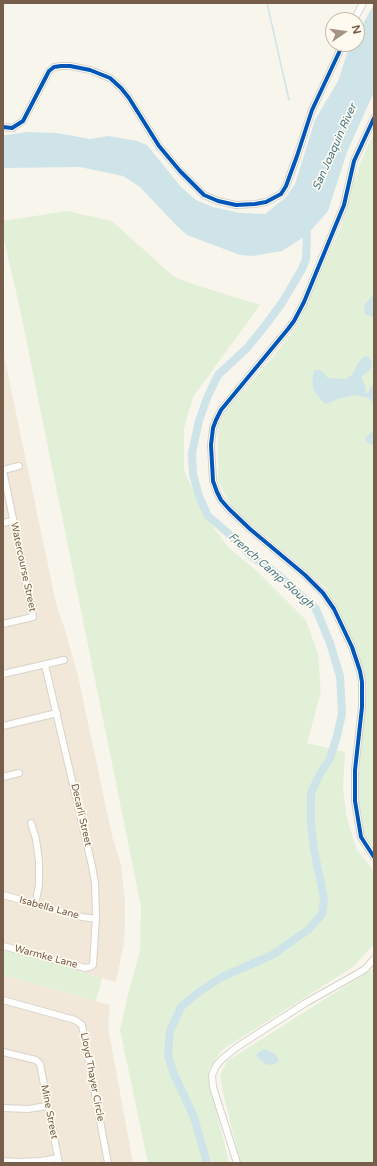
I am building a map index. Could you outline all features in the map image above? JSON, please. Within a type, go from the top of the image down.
[{"type":"street","points":[[358,12],[363,3]]},
{"type":"street","points":[[3,127],[12,128],[23,121],[49,71],[54,67],[70,66],[90,70],[110,78],[121,88],[129,98],[159,146],[180,171],[204,195],[218,201],[236,205],[266,202],[281,194],[286,186],[312,110],[340,52]]},
{"type":"street","points":[[374,118],[354,161],[344,204],[302,307],[288,329],[221,410],[213,428],[211,445],[213,480],[216,492],[221,500],[250,529],[305,575],[323,593],[334,609],[352,647],[360,670],[362,682],[362,707],[355,770],[356,815],[361,837],[374,857]]},
{"type":"street","points":[[3,470],[19,466]]},
{"type":"street","name":"Watercourse Street","points":[[3,470],[33,617],[3,624]]},
{"type":"street","points":[[3,523],[13,521]]},
{"type":"street","points":[[3,674],[64,660]]},
{"type":"street","name":"Decarli Street","points":[[45,665],[91,858],[95,883],[96,920],[93,965],[90,967]]},
{"type":"street","points":[[3,726],[56,713]]},
{"type":"street","points":[[3,777],[19,773]]},
{"type":"street","points":[[31,823],[36,839],[39,861],[39,885],[35,905]]},
{"type":"street","name":"Isabella Lane","points":[[3,895],[35,905],[96,920]]},
{"type":"street","name":"Warmke Lane","points":[[3,946],[86,968],[90,967]]},
{"type":"street","points":[[237,1163],[213,1087],[212,1075],[216,1066],[237,1047],[307,1002],[365,969],[374,959]]},
{"type":"street","name":"Lloyd Thayer Circle","points":[[3,1000],[75,1020],[82,1025],[108,1163]]},
{"type":"street","name":"Mine Street","points":[[3,1052],[39,1062],[58,1160]]},
{"type":"street","points":[[3,1108],[22,1109],[48,1106]]},
{"type":"street","points":[[3,1161],[21,1162],[58,1160]]},
{"type":"shaded area","points":[[3,351],[56,603],[78,676],[113,840],[121,864],[125,903],[124,943],[116,982],[84,973],[73,967],[3,949]]},
{"type":"shaded area","points":[[3,975],[110,1005],[108,1027],[133,1163],[3,1163]]},
{"type":"green space","points":[[374,133],[374,848],[366,838],[361,825],[362,816],[356,789],[367,686],[352,639],[325,587],[233,509],[218,480],[218,427],[225,411],[273,357],[296,327],[341,227],[349,195],[360,163]]},
{"type":"green space","points":[[67,211],[112,221],[173,276],[193,284],[260,305],[193,397],[184,428],[184,470],[206,517],[228,547],[259,573],[306,620],[318,654],[321,692],[307,743],[345,752],[343,789],[347,819],[357,850],[374,871],[374,944],[353,967],[222,1050],[209,1069],[212,1092],[229,1163],[148,1163],[120,1030],[140,951],[141,907],[20,309],[3,236],[3,221]]},
{"type":"green space","points":[[3,949],[73,967],[84,973],[102,978],[96,1001],[3,975]]},
{"type":"green space","points":[[374,968],[374,1163],[240,1163],[220,1075],[227,1061]]},
{"type":"water","name":"San Joaquin River","points":[[374,4],[374,92],[347,152],[328,211],[307,235],[282,251],[253,256],[240,255],[187,235],[140,187],[123,176],[80,167],[3,168],[3,135],[28,132],[57,133],[90,139],[109,136],[137,141],[147,145],[181,187],[196,200],[213,207],[240,213],[265,214],[285,198],[295,184],[315,120],[338,81],[348,52],[365,52],[365,20]]},
{"type":"water","points":[[374,294],[374,317],[372,317],[365,314],[364,309],[365,304]]},
{"type":"water","points":[[368,356],[372,365],[370,370],[362,376],[362,379],[366,393],[368,393],[371,386],[374,384],[374,405],[368,398],[355,395],[338,399],[326,404],[324,403],[314,391],[312,379],[314,371],[321,370],[328,378],[345,379],[352,375],[363,357]]},
{"type":"water","points":[[374,429],[374,445],[372,445],[367,443],[365,439]]},
{"type":"water","points":[[264,1049],[275,1054],[279,1061],[269,1065],[264,1063],[256,1056]]},
{"type":"waterway","points":[[267,3],[289,100]]},
{"type":"waterway","name":"French Camp Slough","points":[[207,1163],[194,1117],[173,1072],[168,1055],[170,1031],[181,1007],[199,992],[222,977],[272,955],[308,930],[322,914],[324,899],[314,850],[311,825],[311,793],[330,758],[337,736],[342,714],[340,676],[330,643],[316,609],[276,573],[251,556],[208,516],[199,496],[193,474],[192,453],[199,421],[207,398],[218,375],[247,348],[264,327],[282,303],[302,269],[306,259],[307,235],[304,224]]},
{"type":"cycle path","points":[[3,127],[12,128],[23,121],[49,71],[54,67],[70,66],[90,70],[110,78],[121,88],[129,98],[159,146],[180,171],[204,195],[218,201],[236,205],[266,202],[281,194],[286,186],[312,110],[339,52]]},
{"type":"cycle path","points":[[374,118],[354,161],[344,205],[304,302],[288,329],[221,410],[213,428],[211,445],[213,481],[221,500],[250,529],[305,575],[323,593],[334,609],[352,647],[362,682],[362,707],[355,770],[355,801],[361,837],[374,857]]}]
